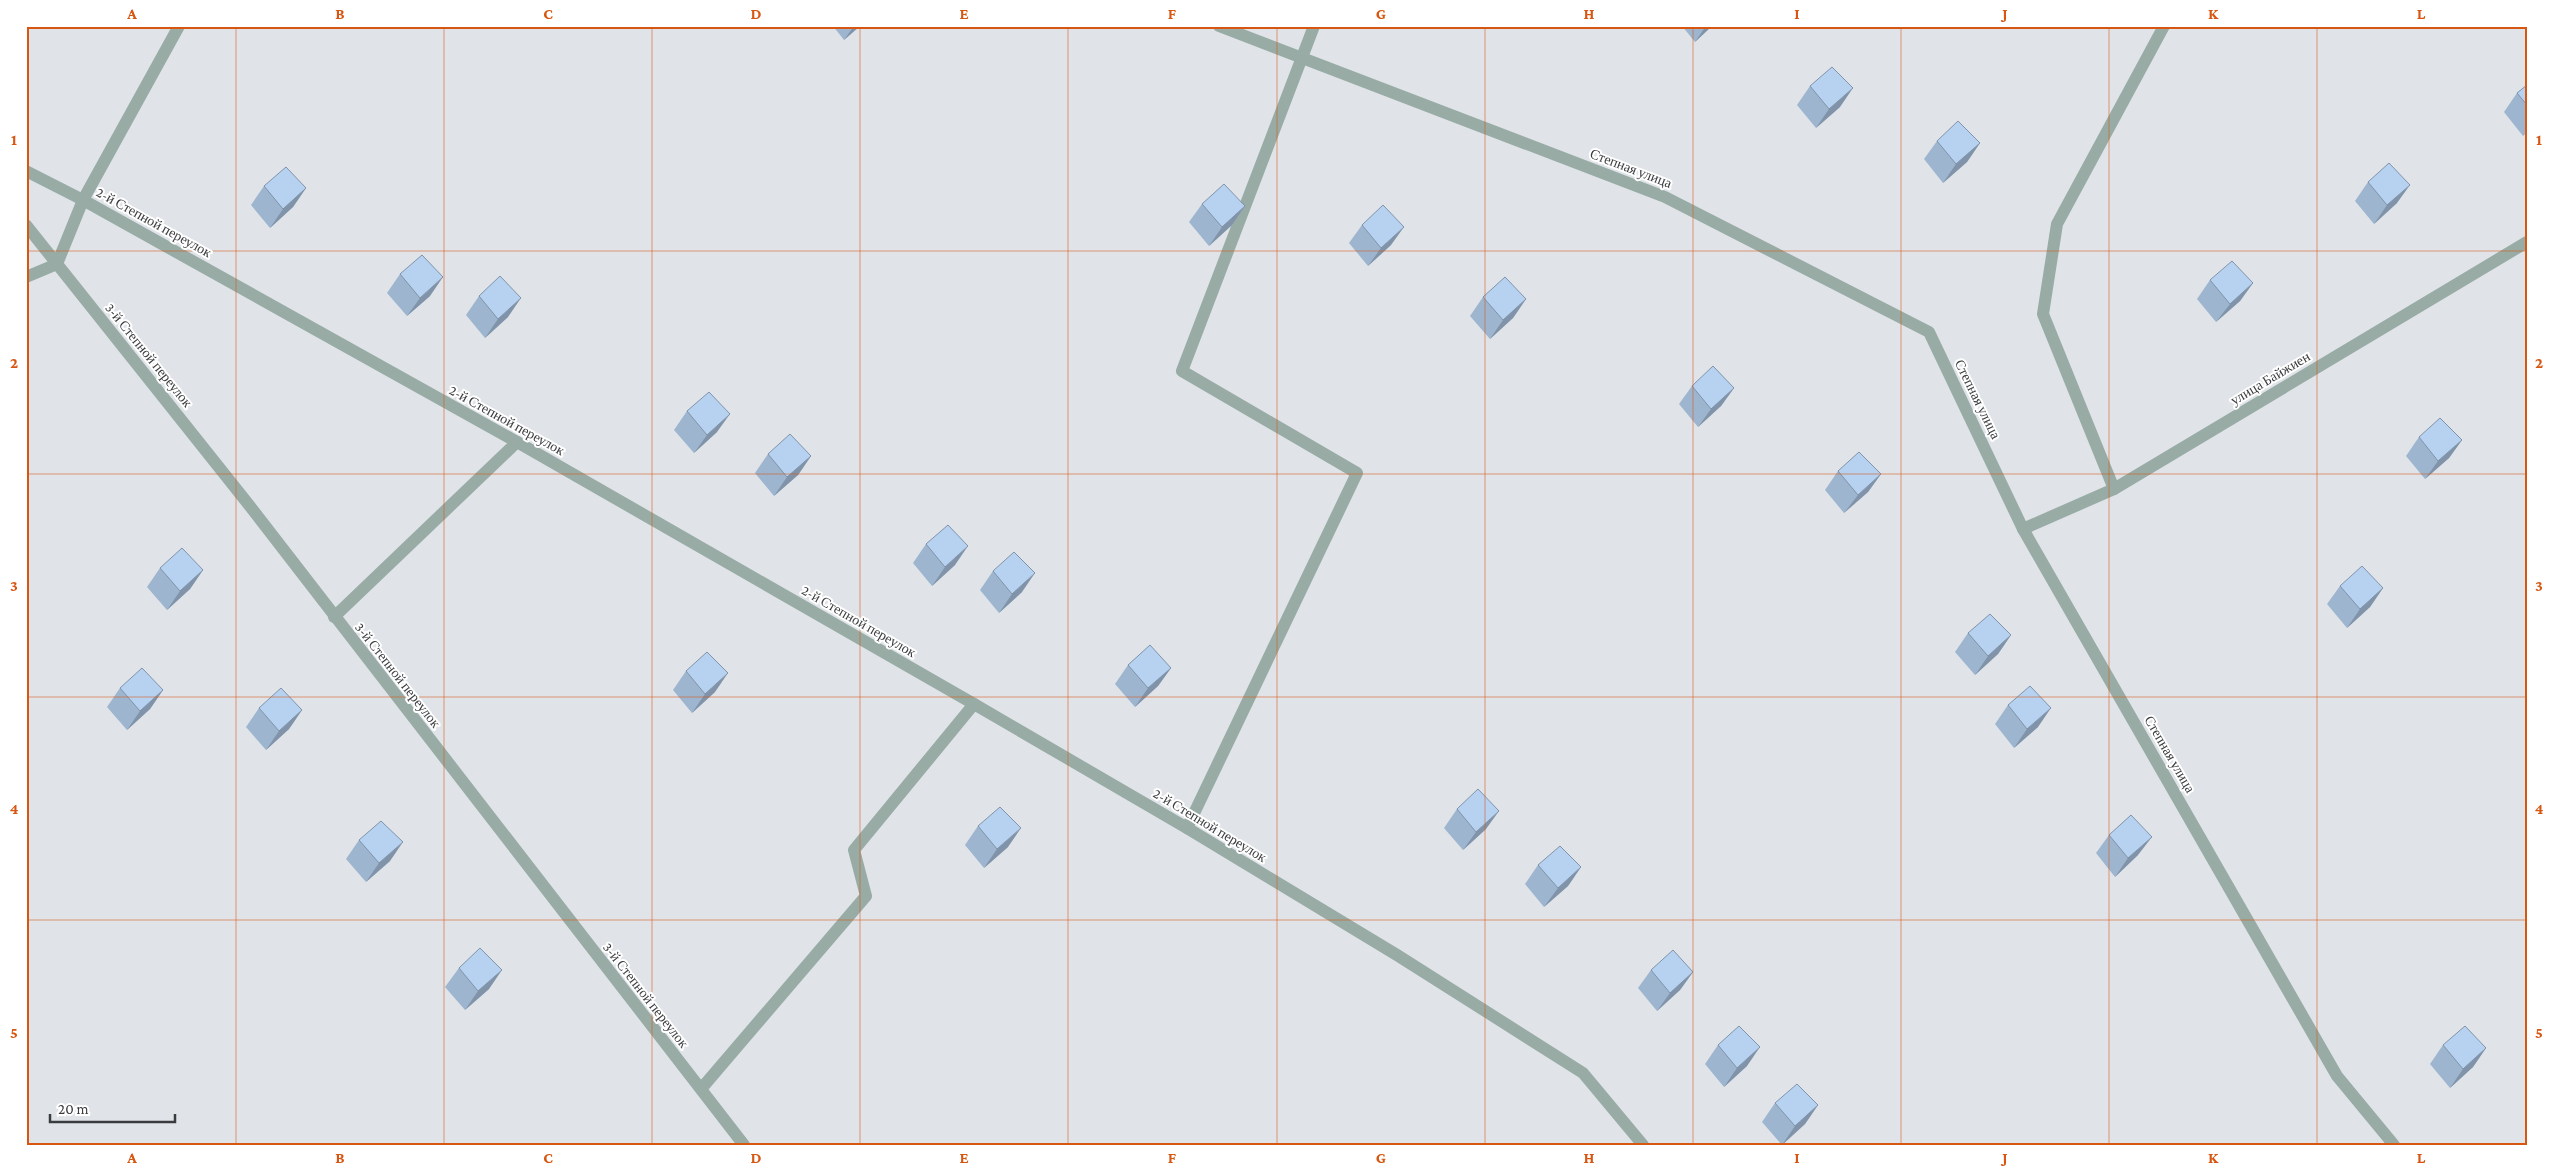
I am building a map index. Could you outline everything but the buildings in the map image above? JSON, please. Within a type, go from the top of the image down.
[{"type":"street","points":[[26,277],[57,264],[83,200],[179,26]]},
{"type":"street","name":"Степная улица","points":[[1218,26],[1665,197],[1929,332],[2023,529],[2337,1076],[2394,1145]]},
{"type":"street","points":[[1187,828],[1357,473],[1182,371],[1314,26]]},
{"type":"street","points":[[2114,489],[2044,314],[2057,224],[2164,26]]},
{"type":"street","name":"2-й Степной переулок","points":[[26,171],[83,200],[517,442],[1187,828],[1397,955],[1583,1073],[1643,1145]]},
{"type":"street","name":"3-й Степной переулок","points":[[26,225],[249,505],[744,1145]]},
{"type":"street","name":"улица Байжиен","points":[[2023,529],[2114,489],[2527,242]]},
{"type":"street","points":[[334,617],[517,442]]},
{"type":"street","points":[[701,1089],[866,896],[854,850],[974,704]]}]
